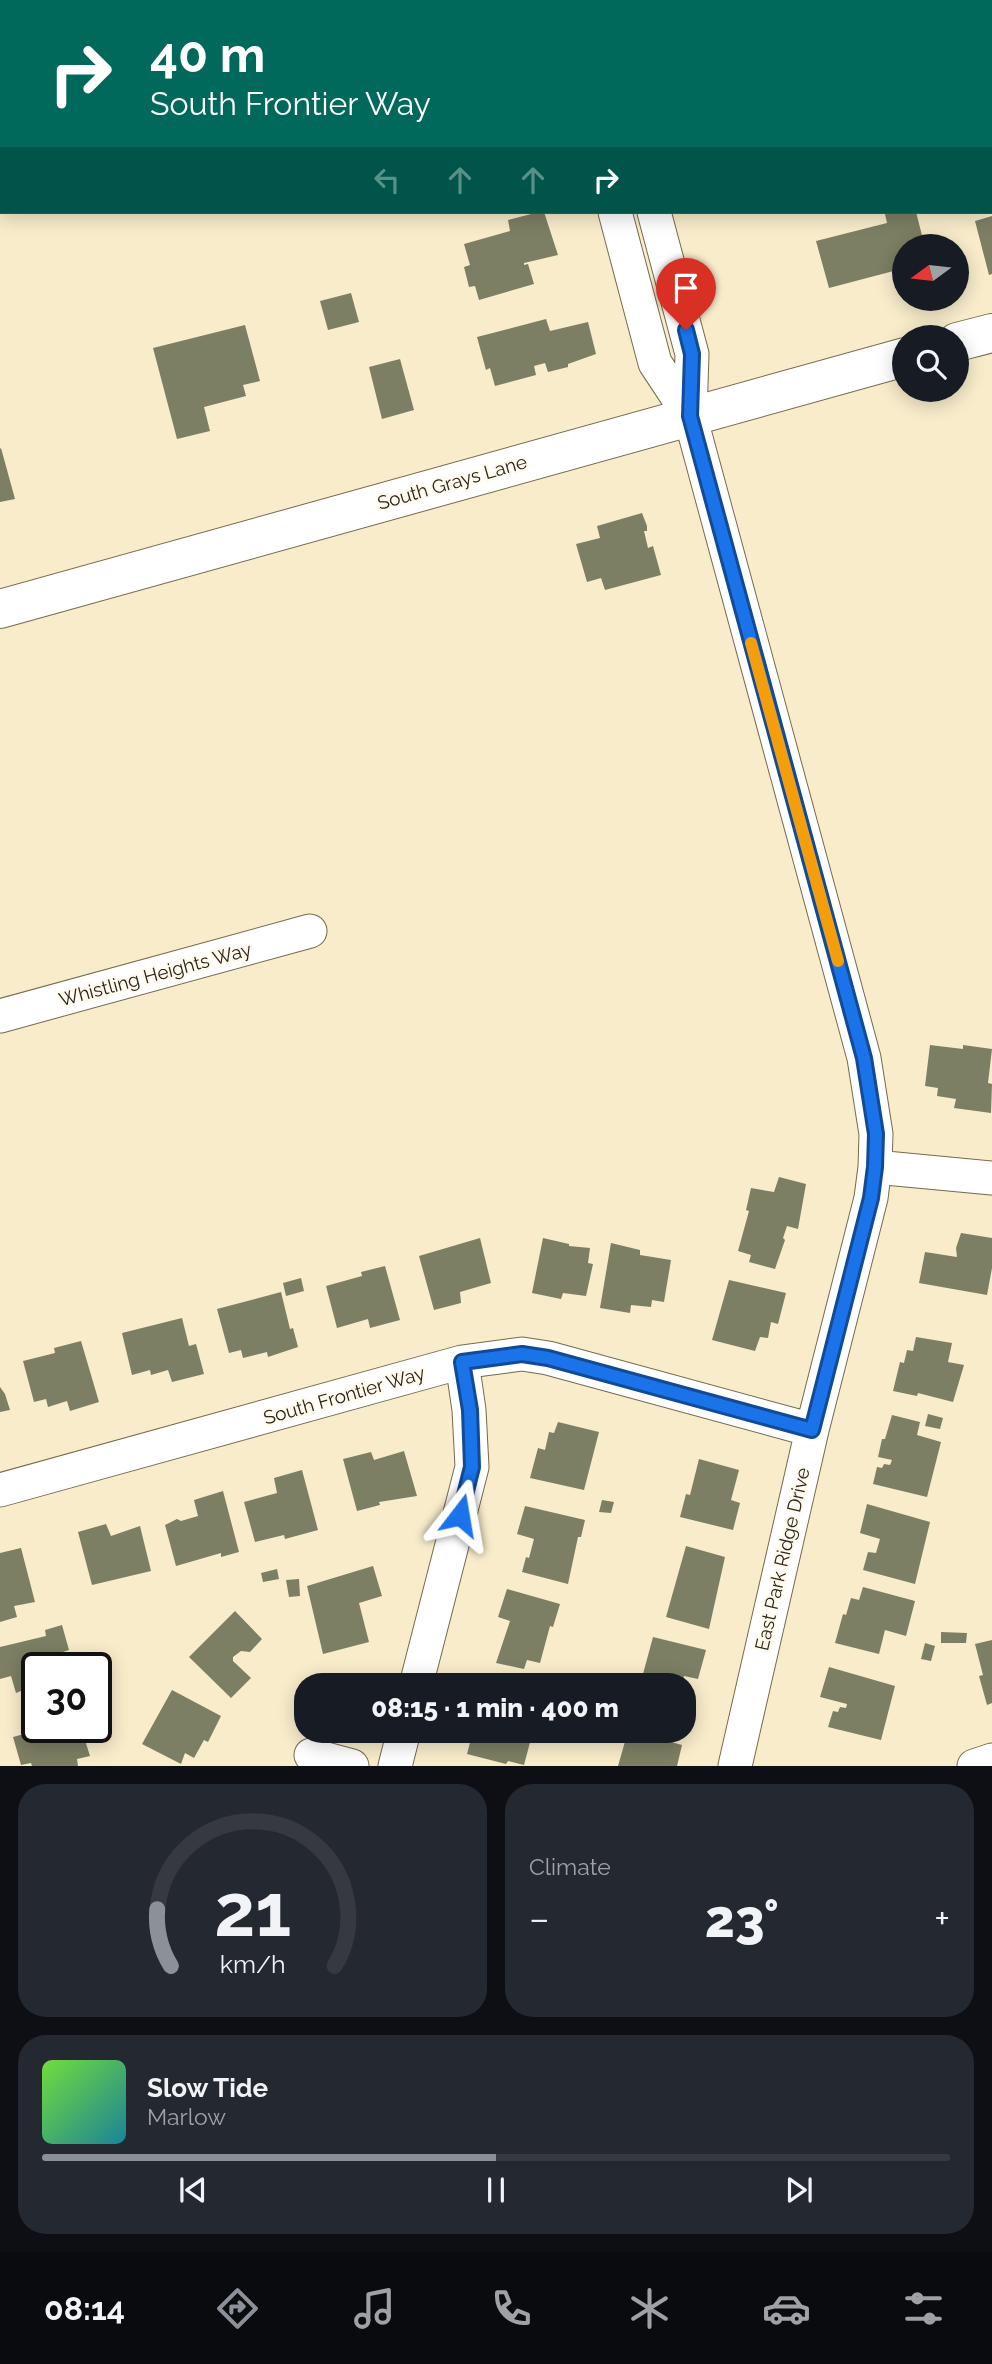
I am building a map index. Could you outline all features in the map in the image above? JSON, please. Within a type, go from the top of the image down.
[{"type":"street","name":"East Park Ridge Drive","points":[[616,214],[655,363],[690,416]]},
{"type":"street","name":"East Park Ridge Drive","points":[[655,214],[692,354],[690,416],[864,1058],[876,1134],[871,1198],[812,1430],[734,1766]]},
{"type":"street","points":[[969,339],[992,333]]},
{"type":"street","name":"South Grays Lane","points":[[0,609],[892,361]]},
{"type":"street","name":"Whistling Heights Way","points":[[0,1016],[310,931]]},
{"type":"street","points":[[875,1167],[992,1178]]},
{"type":"street","name":"South Frontier Way","points":[[0,1490],[462,1362],[522,1354],[548,1358],[812,1430]]},
{"type":"street","points":[[419,1673],[472,1467],[470,1410],[462,1362]]},
{"type":"street","points":[[396,1766],[401,1743]]},
{"type":"street","points":[[311,1755],[352,1766]]},
{"type":"street","points":[[974,1766],[992,1760]]},
{"type":"building","points":[[531,214],[545,214],[558,255],[524,263],[528,264],[534,284],[479,300],[475,286],[469,287],[464,267],[470,265],[464,244],[510,231],[508,220]]},
{"type":"building","points":[[885,214],[917,214],[922,234],[892,234],[892,271],[829,288],[816,241],[887,223]]},
{"type":"building","points":[[992,216],[992,274],[989,275],[975,221]]},
{"type":"building","points":[[351,293],[359,322],[328,330],[320,301]]},
{"type":"building","points":[[546,319],[550,331],[588,322],[596,354],[568,364],[568,367],[548,372],[545,363],[534,366],[536,375],[495,386],[490,368],[486,370],[477,337]]},
{"type":"building","points":[[245,325],[260,381],[243,385],[246,396],[204,407],[210,431],[177,439],[153,348]]},
{"type":"building","points":[[400,359],[414,410],[382,419],[369,367]]},
{"type":"building","points":[[0,449],[15,499],[0,502]]},
{"type":"building","points":[[642,513],[647,526],[647,531],[644,531],[648,548],[653,546],[661,575],[605,590],[601,578],[587,582],[576,544],[600,538],[597,526]]},
{"type":"building","points":[[930,1045],[963,1049],[963,1045],[992,1049],[988,1083],[992,1084],[991,1113],[954,1108],[956,1099],[937,1096],[938,1088],[925,1086]]},
{"type":"building","points":[[779,1177],[806,1184],[798,1229],[787,1226],[775,1269],[749,1262],[751,1255],[738,1251],[749,1211],[746,1210],[751,1188],[774,1192]]},
{"type":"building","points":[[961,1233],[992,1238],[992,1268],[987,1295],[919,1283],[925,1252],[957,1257],[956,1248]]},
{"type":"building","points":[[480,1238],[491,1283],[460,1292],[461,1303],[434,1310],[419,1256]]},
{"type":"building","points":[[543,1238],[569,1246],[590,1248],[588,1263],[593,1264],[586,1296],[563,1293],[561,1299],[532,1293]]},
{"type":"building","points":[[611,1243],[640,1250],[640,1255],[671,1260],[664,1302],[652,1300],[651,1307],[631,1305],[630,1313],[600,1308]]},
{"type":"building","points":[[385,1266],[400,1320],[370,1328],[368,1319],[337,1328],[326,1286]]},
{"type":"building","points":[[301,1278],[304,1291],[286,1296],[283,1283]]},
{"type":"building","points":[[729,1280],[786,1293],[778,1324],[771,1322],[768,1338],[760,1337],[755,1351],[712,1340]]},
{"type":"building","points":[[281,1292],[290,1329],[293,1328],[298,1347],[268,1357],[267,1352],[243,1358],[241,1350],[229,1353],[217,1309]]},
{"type":"building","points":[[182,1318],[189,1346],[196,1344],[204,1374],[172,1382],[168,1370],[151,1375],[150,1370],[132,1375],[122,1333]]},
{"type":"building","points":[[916,1337],[952,1343],[948,1362],[964,1365],[953,1402],[918,1393],[917,1396],[893,1391],[900,1362],[904,1363],[907,1350],[913,1351]]},
{"type":"building","points":[[81,1341],[99,1402],[70,1411],[67,1401],[48,1407],[46,1399],[34,1402],[23,1361],[55,1353],[54,1348]]},
{"type":"building","points":[[0,1387],[5,1394],[10,1410],[0,1412]]},
{"type":"building","points":[[928,1414],[943,1418],[940,1429],[925,1426]]},
{"type":"building","points":[[892,1415],[920,1422],[917,1435],[941,1442],[927,1497],[873,1484],[877,1467],[890,1465],[892,1460],[878,1457]]},
{"type":"building","points":[[558,1422],[599,1432],[584,1490],[530,1478],[538,1448],[545,1450],[549,1432],[554,1433]]},
{"type":"building","points":[[404,1451],[417,1496],[379,1502],[380,1505],[357,1511],[343,1459],[371,1452],[374,1460]]},
{"type":"building","points":[[699,1459],[739,1470],[731,1500],[740,1503],[733,1530],[680,1517],[686,1494],[690,1495]]},
{"type":"building","points":[[302,1470],[318,1530],[285,1539],[284,1535],[255,1542],[244,1502],[277,1493],[274,1478]]},
{"type":"building","points":[[223,1491],[239,1552],[221,1557],[221,1553],[176,1566],[165,1525],[177,1519],[181,1521],[198,1516],[194,1500]]},
{"type":"building","points":[[602,1500],[614,1502],[611,1513],[599,1512]]},
{"type":"building","points":[[867,1504],[930,1522],[915,1584],[863,1570],[868,1552],[876,1553],[880,1539],[860,1533]]},
{"type":"building","points":[[525,1506],[585,1520],[581,1537],[578,1537],[568,1584],[522,1572],[534,1539],[517,1534]]},
{"type":"building","points":[[106,1524],[111,1536],[140,1526],[151,1571],[92,1585],[78,1532]]},
{"type":"building","points":[[686,1546],[725,1557],[709,1629],[666,1617]]},
{"type":"building","points":[[21,1548],[35,1602],[14,1606],[17,1617],[0,1622],[0,1553]]},
{"type":"building","points":[[373,1566],[382,1596],[359,1603],[369,1642],[323,1654],[307,1586]]},
{"type":"building","points":[[277,1569],[279,1579],[263,1582],[261,1573]]},
{"type":"building","points":[[299,1579],[300,1596],[289,1597],[286,1580]]},
{"type":"building","points":[[863,1587],[915,1601],[906,1636],[885,1630],[879,1654],[835,1643],[843,1614],[846,1615],[851,1598],[859,1600]]},
{"type":"building","points":[[507,1589],[560,1604],[553,1627],[550,1626],[540,1663],[527,1660],[524,1669],[496,1663],[510,1621],[498,1617]]},
{"type":"building","points":[[235,1611],[262,1639],[250,1652],[241,1651],[233,1657],[233,1661],[251,1678],[231,1698],[189,1657]]},
{"type":"building","points":[[62,1625],[69,1650],[21,1652],[21,1691],[16,1693],[11,1676],[0,1679],[0,1647],[46,1636],[45,1630]]},
{"type":"building","points":[[941,1632],[967,1633],[966,1643],[941,1643]]},
{"type":"building","points":[[653,1637],[706,1650],[698,1679],[696,1673],[643,1673]]},
{"type":"building","points":[[992,1640],[992,1703],[987,1705],[979,1676],[983,1675],[975,1644]]},
{"type":"building","points":[[925,1643],[935,1646],[931,1661],[921,1659]]},
{"type":"building","points":[[829,1667],[895,1686],[881,1740],[828,1727],[833,1711],[838,1712],[840,1707],[846,1708],[847,1704],[820,1697]]},
{"type":"building","points":[[172,1690],[221,1716],[208,1742],[204,1740],[194,1758],[185,1753],[181,1764],[142,1744]]},
{"type":"building","points":[[21,1735],[21,1743],[86,1743],[90,1756],[77,1759],[78,1766],[32,1766],[31,1763],[21,1765],[13,1737]]},
{"type":"building","points":[[470,1743],[530,1743],[524,1765],[508,1761],[506,1764],[467,1754]]},
{"type":"building","points":[[625,1743],[682,1745],[677,1766],[618,1766]]},
{"type":"slow traffic","points":[[751,643],[838,961]]},
{"type":"route","points":[[460,1515],[472,1467],[470,1410],[462,1362],[522,1354],[548,1358],[812,1430],[871,1198],[876,1134],[864,1058],[690,416],[692,354],[686,330]]}]
